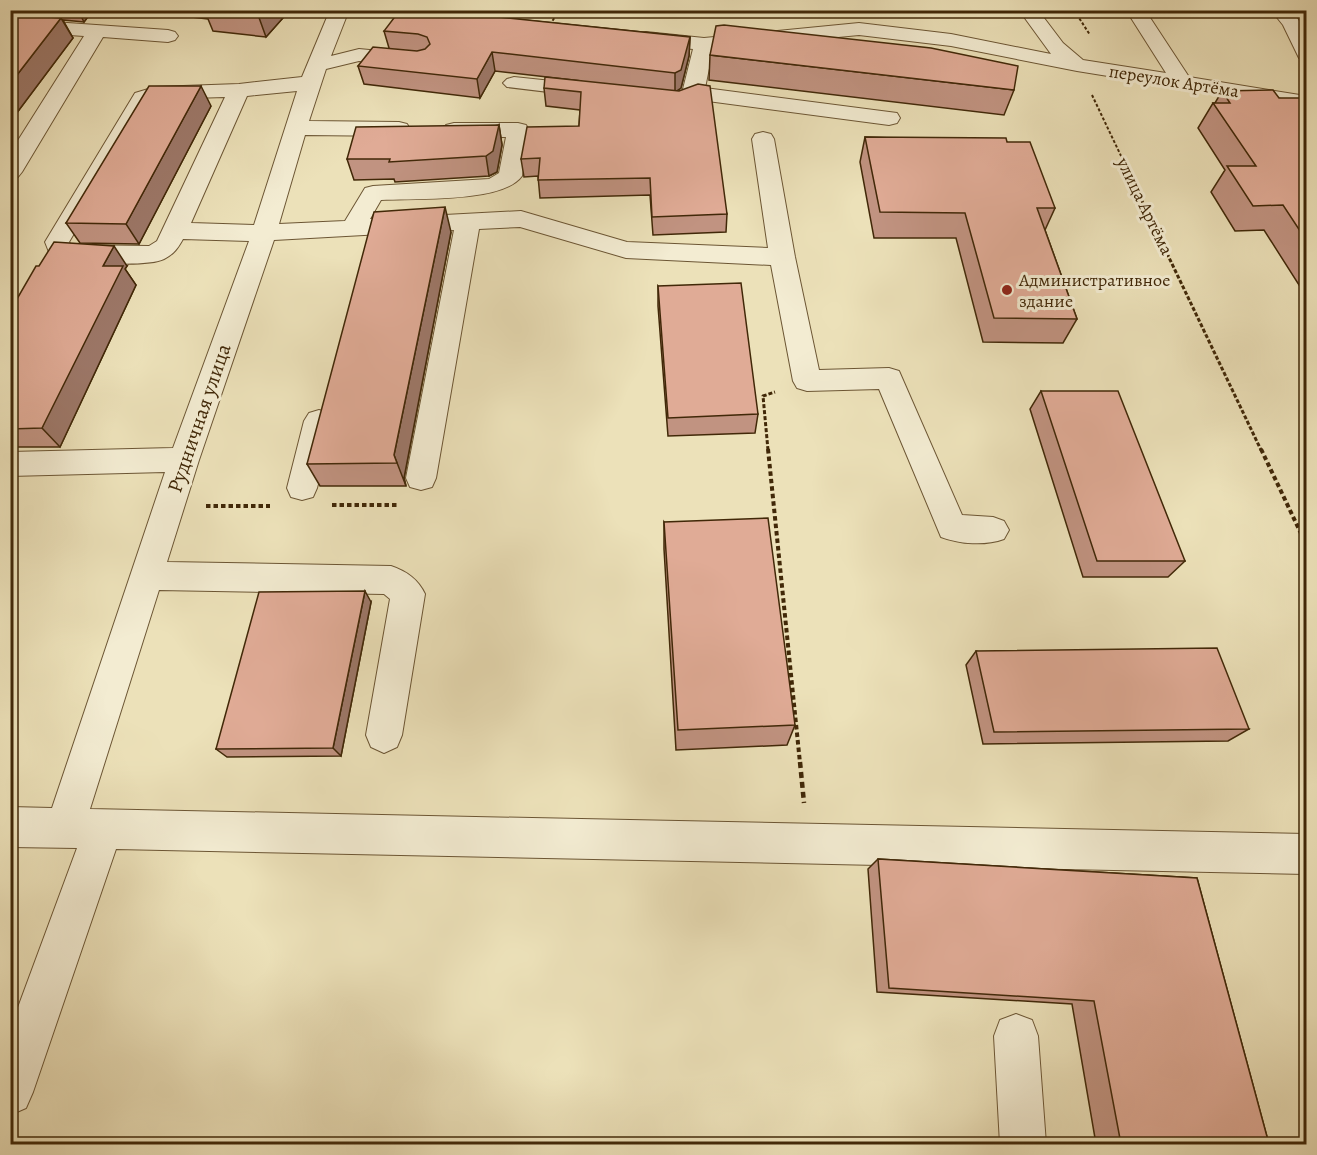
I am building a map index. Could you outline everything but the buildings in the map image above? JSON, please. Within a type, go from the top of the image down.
[{"type":"street","name":"Рудничная улица","points":[[10,1092],[84,828],[146,576],[184,460],[264,233],[314,74],[340,10]]},
{"type":"street","points":[[1028,10],[1050,42],[1077,65]]},
{"type":"street","points":[[1135,10],[1182,82]]},
{"type":"street","points":[[1280,10],[1292,23],[1306,54]]},
{"type":"street","points":[[818,14],[862,20]]},
{"type":"street","points":[[626,36],[704,44],[862,20]]},
{"type":"street","name":"переулок Артёма","points":[[862,20],[1077,65],[1306,102]]},
{"type":"street","points":[[10,25],[168,36]]},
{"type":"street","points":[[10,172],[97,32]]},
{"type":"street","points":[[704,44],[686,97],[889,118]]},
{"type":"street","points":[[239,90],[166,246],[154,254],[72,254],[60,251],[57,242],[143,98],[155,93],[239,90],[314,74],[358,55],[422,61]]},
{"type":"street","points":[[514,83],[609,93]]},
{"type":"street","points":[[297,128],[518,130],[510,176],[496,185],[478,188],[373,193],[362,236]]},
{"type":"street","points":[[764,139],[782,256],[807,381],[889,378],[952,528],[993,530]]},
{"type":"street","points":[[175,231],[362,236],[468,222],[521,219],[626,250],[782,256]]},
{"type":"street","points":[[421,478],[468,222]]},
{"type":"street","points":[[311,497],[326,397]]},
{"type":"street","points":[[10,464],[184,460]]},
{"type":"street","points":[[146,576],[391,580],[408,594],[384,735]]},
{"type":"street","points":[[10,827],[1306,854]]},
{"type":"street","points":[[1016,1036],[1023,1144]]},
{"type":"path","points":[[548,27],[559,10]]},
{"type":"path","name":"улица Артёма","points":[[1077,65],[1306,544]]},
{"type":"path","points":[[807,381],[764,396],[808,843]]},
{"type":"path","points":[[311,497],[401,506],[414,500],[420,492],[421,478]]},
{"type":"path","points":[[235,506],[279,506]]},
{"type":"place","name":"Административное здание","points":[[1007,290]]}]
